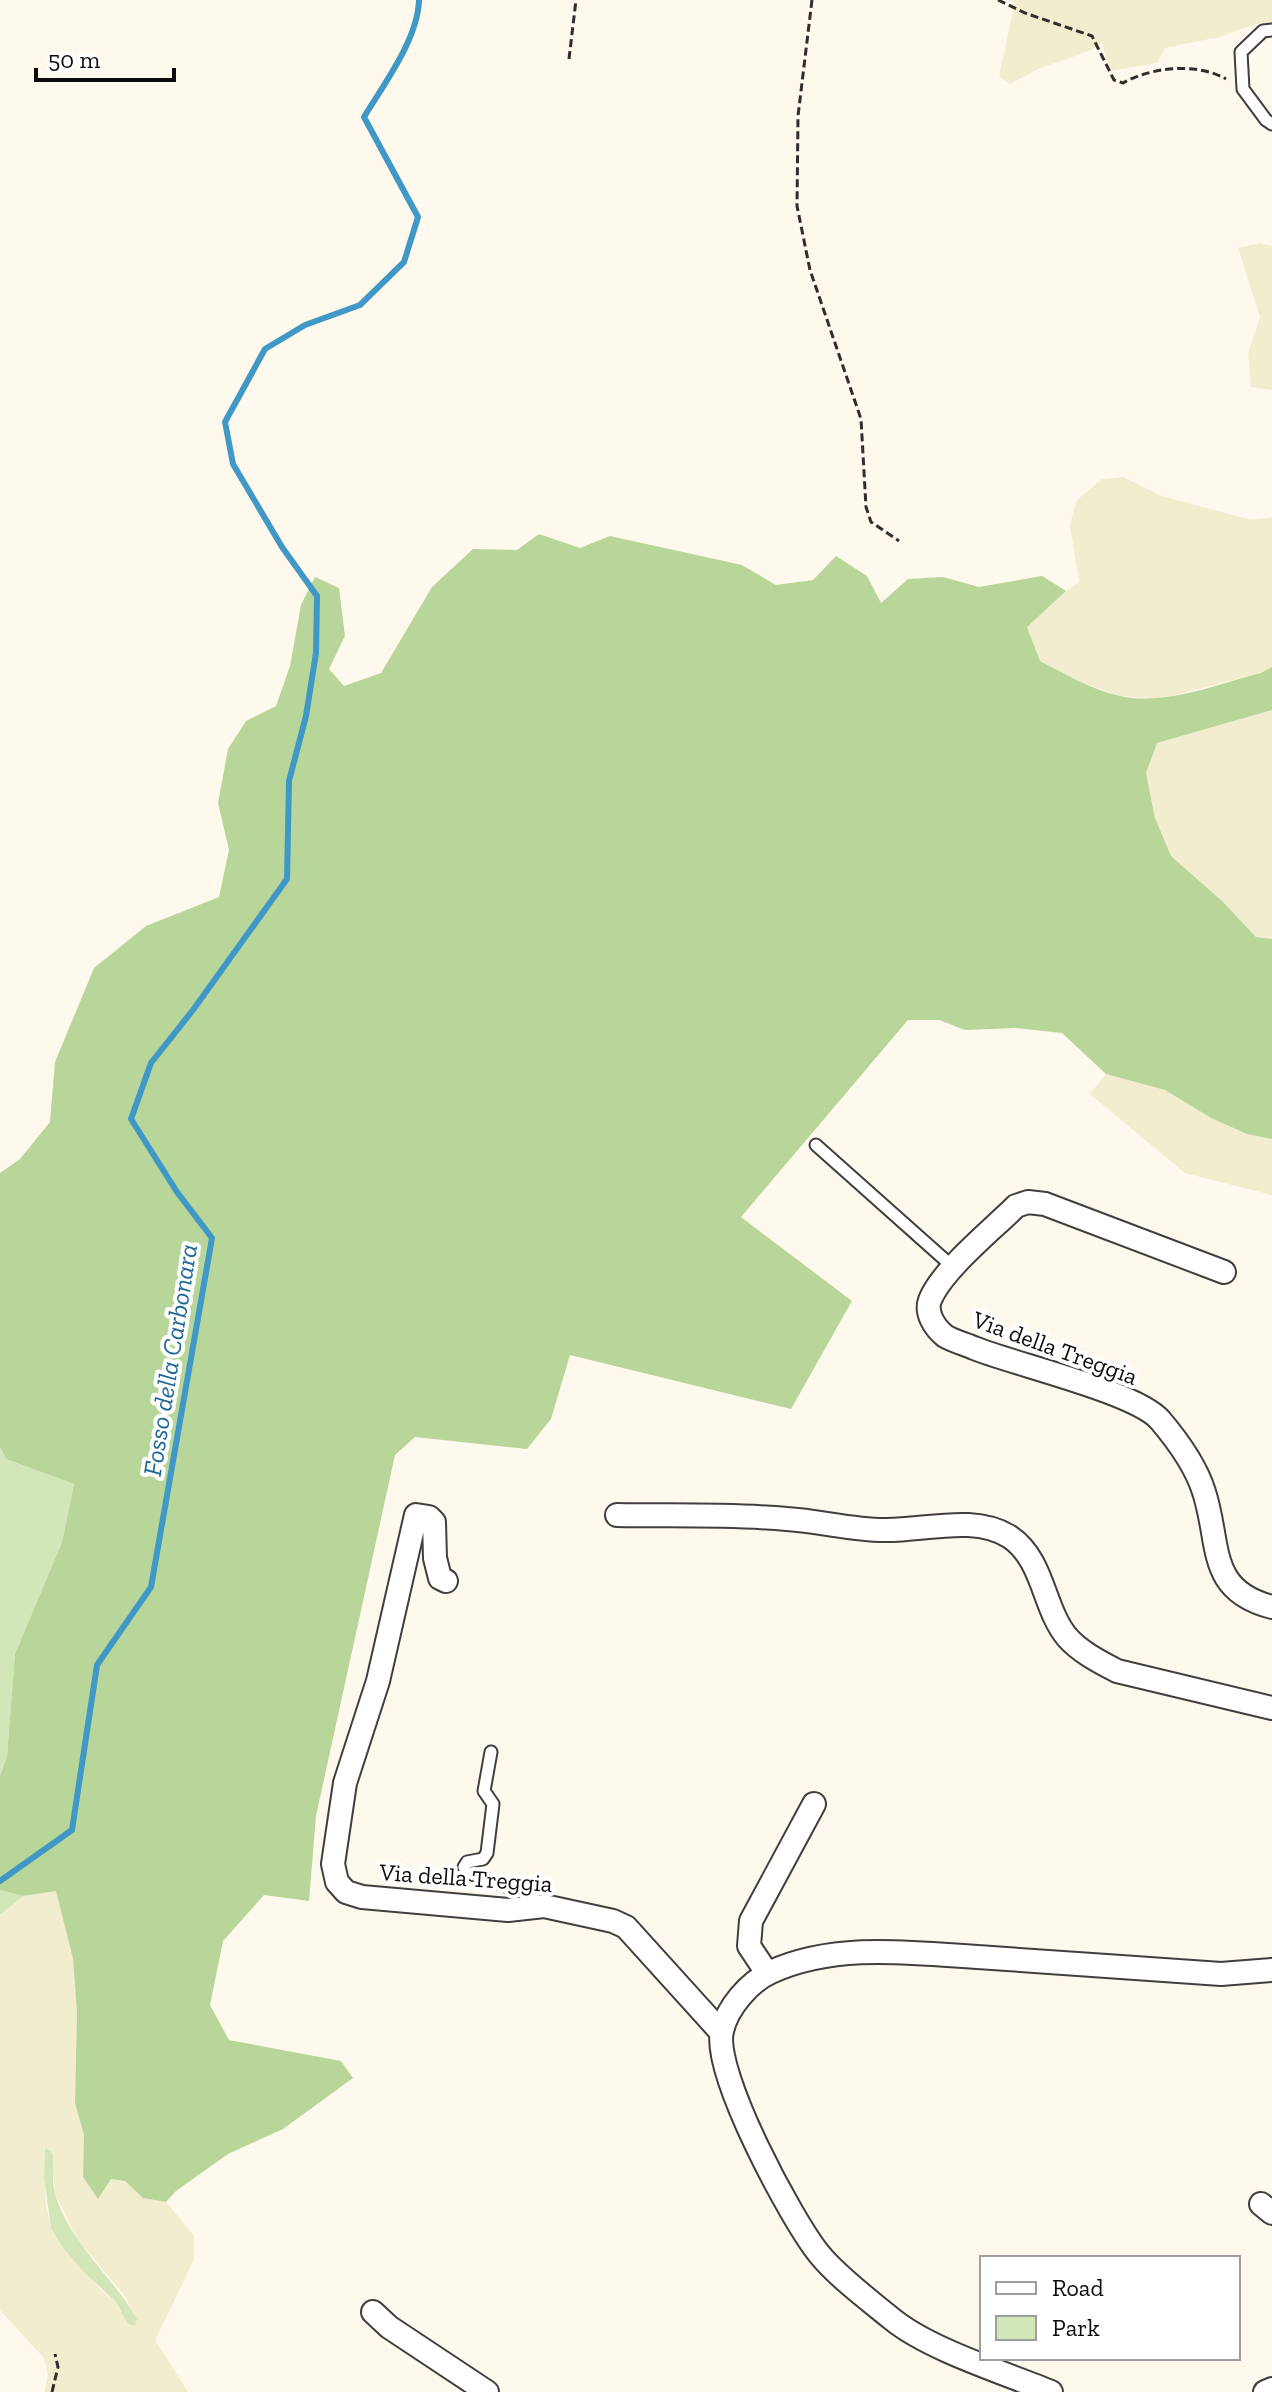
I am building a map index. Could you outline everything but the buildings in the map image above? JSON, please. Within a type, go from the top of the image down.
[{"type":"street","name":"Via della Treggia","points":[[1224,1272],[1045,1204],[1028,1202],[1016,1206],[954,1268],[938,1285],[928,1304],[932,1321],[946,1337],[1122,1397],[1156,1415],[1177,1440],[1204,1490],[1222,1573],[1237,1592],[1272,1607]]},
{"type":"street","name":"Via della Treggia","points":[[446,1581],[440,1578],[435,1558],[434,1522],[429,1517],[416,1515],[378,1681],[345,1783],[333,1864],[337,1882],[346,1892],[362,1897],[508,1910],[544,1906],[613,1921],[626,1927],[721,2032]]},
{"type":"street","points":[[617,1515],[788,1519],[886,1530],[972,1525],[995,1530],[1012,1538],[1035,1567],[1067,1637],[1095,1660],[1117,1671],[1272,1708]]},
{"type":"street","points":[[767,1973],[749,1946],[751,1921],[814,1804]]},
{"type":"street","points":[[1051,2392],[929,2342],[895,2322],[822,2258],[804,2233],[744,2118],[723,2063],[721,2032],[734,2003],[767,1973],[807,1959],[878,1952],[1221,1974],[1272,1970]]},
{"type":"street","points":[[373,2312],[389,2327],[487,2392]]},
{"type":"street","points":[[1265,2392],[1272,2389]]},
{"type":"lane","points":[[1272,30],[1263,31],[1241,52],[1243,89],[1272,124]]},
{"type":"lane","points":[[816,1145],[954,1268]]},
{"type":"lane","points":[[491,1752],[484,1791],[493,1804],[487,1853],[483,1859],[467,1862],[464,1867],[466,1872],[523,1892],[544,1906]]},
{"type":"path","points":[[569,59],[576,0]]},
{"type":"path","points":[[812,0],[798,116],[797,206],[810,270],[861,419],[866,507],[871,522],[899,541]]},
{"type":"path","points":[[998,0],[1025,13],[1092,36],[1114,80],[1123,83],[1142,73],[1190,69],[1221,75],[1243,89]]},
{"type":"path","points":[[52,2392],[58,2367],[55,2354]]},
{"type":"shaded area","points":[[1011,0],[1272,0],[1272,23],[1256,24],[1219,37],[1165,48],[1157,63],[1110,71],[1102,43],[1010,84],[999,76],[1015,3]]},
{"type":"shaded area","points":[[1260,243],[1272,246],[1272,390],[1251,387],[1248,353],[1260,317],[1238,248]]},
{"type":"shaded area","points":[[1123,477],[1162,496],[1251,520],[1272,517],[1272,667],[1261,673],[1160,699],[1120,696],[1082,683],[1040,661],[1027,627],[1079,582],[1070,525],[1077,500],[1102,479]]},
{"type":"shaded area","points":[[1272,710],[1272,939],[1256,937],[1222,901],[1171,856],[1155,818],[1146,773],[1157,743]]},
{"type":"shaded area","points":[[1106,1074],[1165,1090],[1211,1118],[1247,1134],[1272,1139],[1272,1195],[1185,1173],[1090,1094]]},
{"type":"shaded area","points":[[56,1890],[73,1959],[77,2013],[75,2102],[84,2135],[83,2177],[98,2198],[110,2179],[125,2181],[143,2198],[166,2202],[194,2236],[194,2260],[155,2340],[188,2392],[44,2392],[48,2375],[44,2358],[0,2310],[0,1915],[23,1896]],"holes":[[[51,2151],[55,2193],[77,2239],[124,2295],[137,2319],[120,2311],[116,2302],[101,2290],[51,2228],[46,2204],[44,2155]]]},
{"type":"green space","points":[[539,534],[580,548],[610,536],[742,565],[776,585],[813,580],[836,556],[867,576],[881,603],[908,579],[943,577],[979,587],[1042,576],[1066,591],[1027,627],[1040,661],[1089,686],[1120,696],[1173,696],[1261,673],[1272,667],[1272,710],[1157,743],[1146,773],[1155,818],[1171,856],[1222,901],[1256,937],[1272,939],[1272,1139],[1247,1134],[1211,1118],[1165,1090],[1106,1074],[1062,1033],[1016,1028],[965,1030],[939,1020],[908,1020],[741,1217],[852,1301],[791,1409],[570,1355],[551,1419],[527,1449],[415,1437],[395,1455],[316,1816],[309,1901],[264,1895],[223,1941],[210,2005],[229,2040],[341,2061],[353,2078],[283,2129],[228,2154],[176,2191],[166,2202],[143,2198],[125,2181],[111,2179],[98,2199],[83,2177],[84,2135],[75,2103],[77,2013],[73,1959],[56,1891],[23,1896],[0,1890],[0,1776],[7,1756],[15,1654],[62,1542],[74,1484],[6,1459],[0,1447],[0,1173],[20,1159],[50,1122],[55,1062],[94,968],[146,926],[219,897],[229,850],[218,803],[228,749],[246,721],[276,706],[290,666],[301,605],[315,577],[339,588],[345,636],[329,669],[344,686],[381,673],[432,587],[473,549],[517,550]]},
{"type":"green space","points":[[0,1447],[6,1459],[74,1484],[62,1542],[15,1654],[7,1756],[0,1776]]},
{"type":"green space","points":[[0,1890],[23,1896],[0,1915]]},
{"type":"green space","points":[[45,2148],[53,2155],[54,2189],[61,2210],[80,2243],[127,2303],[137,2319],[135,2326],[128,2324],[116,2302],[83,2271],[51,2228],[44,2177]]},
{"type":"waterway","name":"Fosso della Carbonara","points":[[0,1881],[72,1830],[97,1665],[151,1587],[212,1238],[177,1192],[131,1119],[151,1063],[287,879],[289,781],[306,716],[316,653],[317,596],[282,547],[233,464],[225,422],[265,349],[305,325],[360,305],[404,262],[418,217],[364,117],[406,45],[413,30],[419,0]]}]
